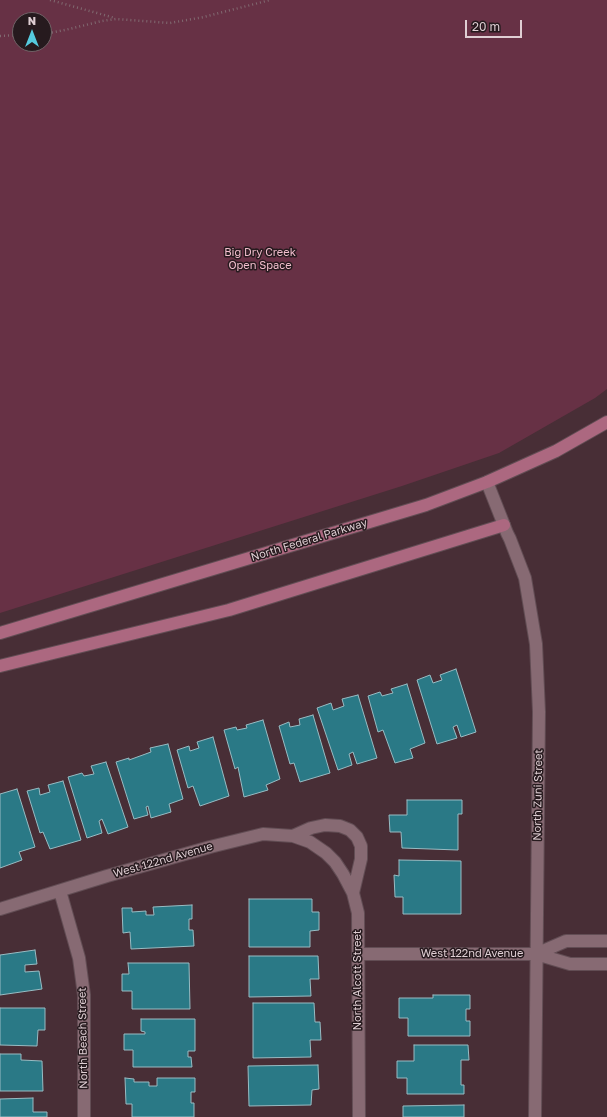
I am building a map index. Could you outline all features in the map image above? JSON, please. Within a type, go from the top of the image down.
[{"type":"main road","name":"North Federal Parkway","points":[[0,632],[426,505],[486,482],[556,451],[607,422]]},
{"type":"main road","points":[[0,666],[229,610],[504,525]]},
{"type":"street","name":"North Zuni Street","points":[[486,482],[525,578],[536,644],[539,712],[535,1117]]},
{"type":"street","points":[[293,836],[311,828],[325,825],[340,826],[350,830],[357,837],[361,846],[361,859],[353,893]]},
{"type":"street","name":"West 122nd Avenue","points":[[0,909],[210,846],[263,834],[293,836],[310,842],[326,853]]},
{"type":"street","name":"North Alcott Street","points":[[326,853],[335,862],[343,874],[353,893],[358,913],[358,1117]]},
{"type":"street","name":"North Beach Street","points":[[60,890],[79,958],[84,995],[84,1117]]},
{"type":"street","points":[[536,954],[566,940],[607,941]]},
{"type":"street","name":"West 122nd Avenue","points":[[359,954],[536,954]]},
{"type":"street","points":[[536,954],[570,964],[607,964]]},
{"type":"path","points":[[50,0],[116,19],[170,23],[204,17],[270,0]]},
{"type":"path","points":[[52,32],[116,19]]},
{"type":"path","points":[[0,36],[12,35]]},
{"type":"green space","name":"Big Dry Creek Open Space","points":[[0,0],[607,0],[607,389],[595,398],[499,453],[402,486],[0,613]]},
{"type":"building","points":[[456,669],[476,732],[461,737],[457,725],[453,727],[457,738],[437,744],[417,680],[430,675],[433,683],[442,680],[440,675]]},
{"type":"building","points":[[407,684],[425,743],[410,749],[413,758],[395,763],[383,730],[378,732],[368,696],[380,692],[382,696],[393,693],[391,689]]},
{"type":"building","points":[[358,695],[377,758],[357,764],[353,752],[349,754],[352,765],[338,770],[317,708],[331,703],[333,710],[344,706],[342,699]]},
{"type":"building","points":[[313,715],[330,773],[300,782],[294,763],[290,764],[279,726],[289,722],[290,727],[300,725],[299,719]]},
{"type":"building","points":[[263,720],[280,779],[266,785],[268,790],[244,797],[238,767],[235,769],[224,730],[236,727],[237,730],[247,728],[246,725]]},
{"type":"building","points":[[213,737],[229,796],[200,806],[193,786],[188,788],[177,750],[189,746],[190,751],[199,748],[197,742]]},
{"type":"building","points":[[168,744],[183,799],[169,804],[171,812],[151,818],[148,806],[146,807],[148,815],[134,819],[116,762],[129,758],[129,760],[151,752],[150,748]]},
{"type":"building","points":[[106,762],[128,827],[108,834],[102,819],[99,821],[102,833],[87,838],[68,777],[82,773],[84,776],[94,774],[91,766]]},
{"type":"building","points":[[63,781],[81,840],[50,849],[43,832],[40,833],[27,791],[39,788],[40,795],[50,792],[48,785]]},
{"type":"building","points":[[17,789],[35,847],[19,852],[22,860],[0,868],[0,794]]},
{"type":"building","points":[[407,800],[462,800],[462,814],[458,814],[458,850],[402,848],[401,832],[390,832],[389,815],[407,815]]},
{"type":"building","points":[[399,860],[461,861],[461,914],[403,914],[403,897],[395,897],[394,875],[399,876]]},
{"type":"building","points":[[249,899],[312,899],[312,912],[319,912],[319,930],[310,931],[310,947],[249,947]]},
{"type":"building","points":[[192,905],[192,919],[189,919],[189,930],[193,930],[194,946],[131,949],[130,932],[123,933],[122,908],[132,908],[132,912],[146,911],[146,915],[154,915],[153,907]]},
{"type":"building","points":[[35,950],[37,964],[25,965],[25,972],[39,971],[42,989],[0,995],[0,955]]},
{"type":"building","points":[[249,956],[318,956],[319,979],[310,979],[311,996],[249,997]]},
{"type":"building","points":[[128,963],[189,963],[190,1009],[132,1009],[132,991],[122,991],[122,974],[129,974]]},
{"type":"building","points":[[433,995],[470,995],[470,1009],[466,1009],[466,1021],[470,1021],[470,1036],[408,1036],[408,1018],[399,1018],[399,998],[433,998]]},
{"type":"building","points":[[253,1003],[314,1003],[315,1022],[320,1022],[321,1040],[310,1040],[311,1057],[253,1058]]},
{"type":"building","points":[[0,1008],[45,1008],[45,1030],[38,1030],[37,1046],[0,1045]]},
{"type":"building","points":[[141,1019],[195,1019],[195,1051],[188,1051],[188,1057],[191,1057],[192,1067],[133,1067],[133,1050],[124,1050],[124,1034],[145,1034],[145,1032],[141,1031]]},
{"type":"building","points":[[414,1045],[468,1045],[469,1060],[461,1060],[461,1085],[464,1085],[464,1094],[407,1094],[407,1078],[397,1078],[397,1061],[414,1061]]},
{"type":"building","points":[[0,1054],[21,1054],[21,1060],[42,1061],[43,1091],[0,1091]]},
{"type":"building","points":[[318,1065],[319,1089],[312,1090],[311,1105],[249,1106],[248,1066]]},
{"type":"building","points":[[125,1078],[134,1079],[134,1082],[149,1082],[149,1086],[157,1086],[157,1078],[195,1078],[195,1092],[191,1092],[191,1103],[194,1103],[194,1117],[132,1117],[132,1104],[126,1104]]},
{"type":"building","points":[[33,1098],[33,1112],[47,1112],[47,1117],[0,1117],[0,1099]]},
{"type":"building","points":[[464,1105],[464,1117],[403,1117],[403,1106]]}]
